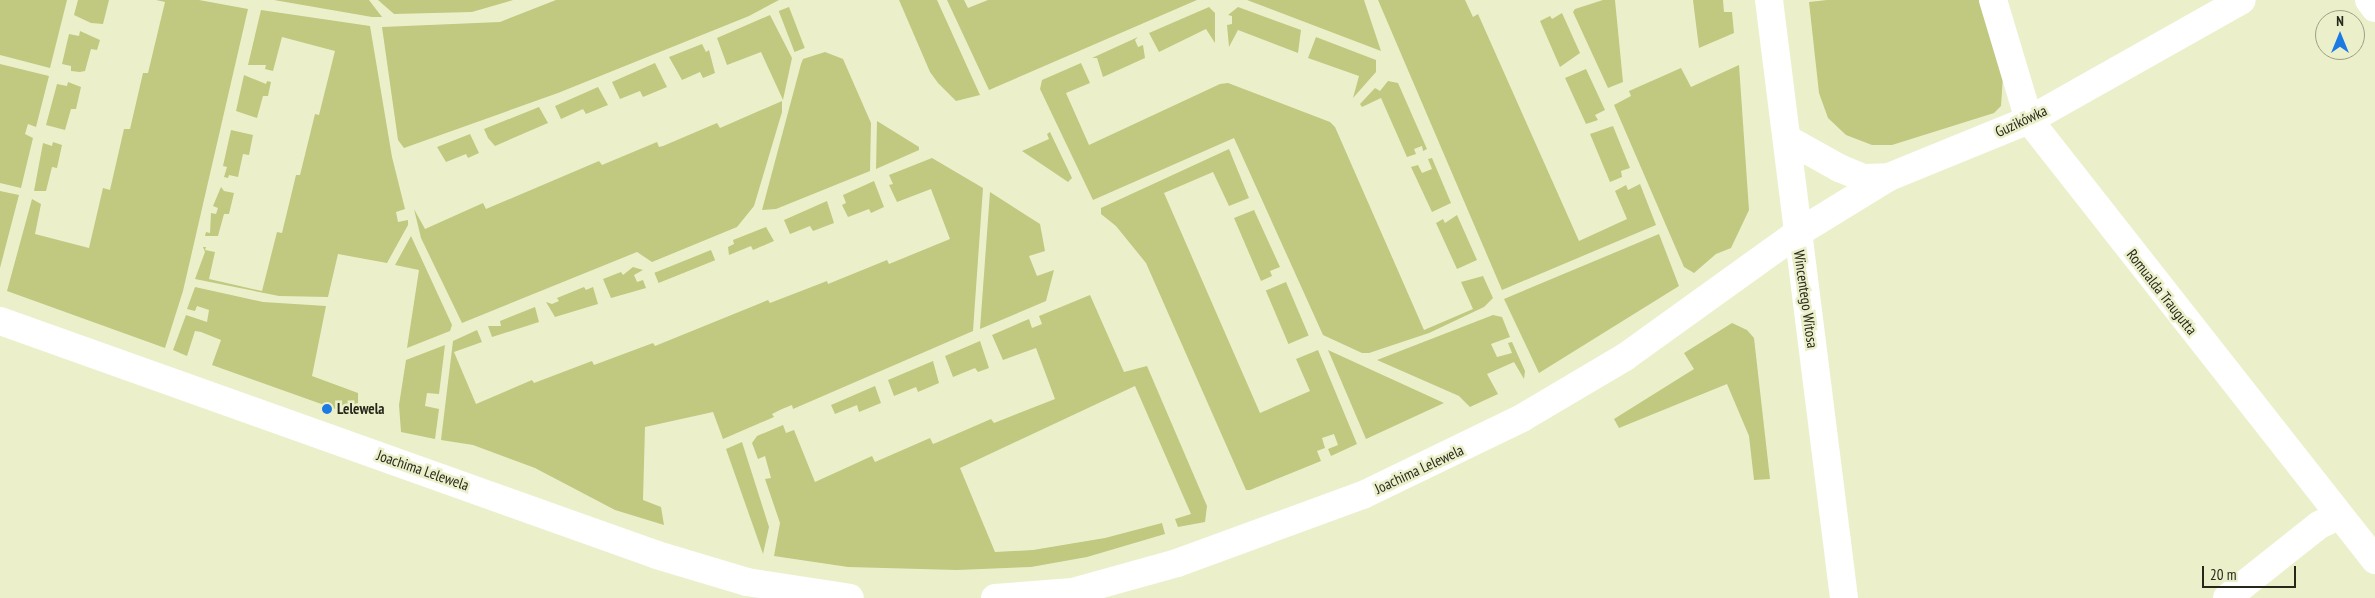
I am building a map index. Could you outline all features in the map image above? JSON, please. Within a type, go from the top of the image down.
[{"type":"street","name":"Wincentego Witosa","points":[[1769,0],[1789,140],[1796,234],[1806,287],[1844,598]]},
{"type":"street","name":"Romualda Traugutta","points":[[1993,0],[2029,120],[2338,516],[2375,560]]},
{"type":"street","name":"Guzikówka","points":[[1796,234],[1889,177],[2029,120],[2242,0]]},
{"type":"street","points":[[2370,0],[2375,8]]},
{"type":"street","points":[[1789,140],[1839,168],[1864,178],[1889,177]]},
{"type":"street","name":"Joachima Lelewela","points":[[995,598],[1073,592],[1177,564],[1362,495],[1522,418],[1625,357],[1796,234]]},
{"type":"street","name":"Joachima Lelewela","points":[[0,321],[657,555],[747,582],[850,598]]},
{"type":"street","points":[[2227,598],[2320,525],[2338,516]]},
{"type":"green space","points":[[0,0],[67,0],[50,68],[0,55]]},
{"type":"green space","points":[[78,0],[109,0],[103,24],[91,23],[74,15]]},
{"type":"green space","points":[[156,0],[199,0],[248,9],[183,291],[165,348],[7,291],[32,199],[41,204],[35,234],[89,248],[103,188],[110,190],[124,129],[130,129],[143,73],[148,73],[165,2]]},
{"type":"green space","points":[[274,0],[369,0],[382,17],[372,17]]},
{"type":"green space","points":[[378,0],[513,0],[472,12],[394,14]]},
{"type":"green space","points":[[556,0],[779,0],[749,16],[558,93],[404,148],[398,140],[382,27],[500,22]]},
{"type":"green space","points":[[899,0],[937,0],[980,95],[956,101],[938,83],[930,72]]},
{"type":"green space","points":[[947,0],[964,0],[968,8],[988,0],[1197,0],[989,90]]},
{"type":"green space","points":[[1247,0],[1364,0],[1381,51]]},
{"type":"green space","points":[[1378,0],[1465,0],[1473,17],[1478,14],[1579,241],[1627,219],[1615,191],[1626,185],[1628,190],[1640,184],[1656,225],[1502,290]]},
{"type":"green space","points":[[1603,0],[1615,0],[1623,82],[1608,88],[1573,12],[1575,9]]},
{"type":"green space","points":[[1693,0],[1723,0],[1724,12],[1732,12],[1734,33],[1699,48]]},
{"type":"green space","points":[[1827,0],[1986,0],[2003,76],[2001,106],[1994,113],[1892,145],[1872,145],[1846,135],[1828,118],[1819,93],[1809,2]]},
{"type":"green space","points":[[789,7],[805,48],[794,52],[779,11]]},
{"type":"green space","points":[[1209,7],[1215,13],[1215,43],[1206,29],[1159,52],[1149,33]]},
{"type":"green space","points":[[1238,7],[1301,30],[1298,53],[1238,30],[1229,47],[1227,25],[1232,24],[1232,16],[1228,15]]},
{"type":"green space","points":[[261,10],[370,26],[392,157],[405,209],[396,212],[398,222],[408,220],[408,225],[387,263],[338,254],[328,297],[279,296],[195,279],[205,252],[203,247],[206,247],[205,250],[215,252],[209,279],[262,291],[277,232],[282,233],[296,175],[300,175],[315,114],[319,115],[335,51],[282,37],[273,71],[265,69],[266,65],[248,65]]},
{"type":"green space","points":[[1562,13],[1580,53],[1560,67],[1540,21],[1550,16],[1552,19]]},
{"type":"green space","points":[[770,15],[792,58],[783,100],[761,52],[727,65],[717,38]]},
{"type":"green space","points":[[80,31],[100,40],[97,50],[91,49],[85,71],[71,71],[71,66],[62,64],[69,34],[79,36]]},
{"type":"green space","points":[[1138,37],[1135,40],[1138,47],[1143,45],[1145,58],[1103,77],[1097,58],[1092,58]]},
{"type":"green space","points":[[1316,37],[1376,60],[1376,72],[1353,98],[1359,76],[1308,58]]},
{"type":"green space","points":[[702,44],[706,52],[709,50],[715,73],[703,78],[700,72],[682,80],[669,57]]},
{"type":"green space","points":[[825,52],[843,59],[871,123],[870,171],[776,209],[762,210],[801,64],[803,59]]},
{"type":"green space","points":[[655,63],[667,87],[643,97],[640,91],[620,99],[612,82]]},
{"type":"green space","points":[[1081,63],[1090,83],[1066,93],[1089,145],[1220,84],[1228,83],[1330,122],[1335,127],[1424,330],[1473,309],[1461,282],[1483,276],[1493,298],[1484,307],[1429,333],[1369,353],[1362,353],[1323,335],[1234,138],[1093,200],[1040,89],[1042,80]]},
{"type":"green space","points":[[0,64],[49,76],[36,127],[28,124],[25,134],[33,138],[21,188],[0,183]]},
{"type":"green space","points":[[1739,65],[1749,210],[1731,248],[1716,254],[1694,273],[1684,267],[1614,105],[1631,96],[1629,91],[1681,68],[1691,87]]},
{"type":"green space","points":[[1586,69],[1605,110],[1595,115],[1598,120],[1586,124],[1565,78]]},
{"type":"green space","points":[[244,75],[266,84],[267,81],[271,82],[268,96],[263,96],[257,118],[236,111]]},
{"type":"green space","points":[[1388,81],[1398,83],[1427,149],[1423,151],[1422,146],[1414,149],[1416,154],[1407,157],[1381,98],[1362,107],[1360,104],[1375,88],[1380,91]]},
{"type":"green space","points":[[68,82],[81,87],[76,109],[71,109],[65,130],[46,125],[57,84],[67,86]]},
{"type":"green space","points":[[598,87],[608,105],[586,114],[583,109],[561,119],[555,106]]},
{"type":"green space","points":[[782,101],[782,112],[754,206],[737,227],[652,262],[637,252],[462,323],[421,238],[414,209],[425,229],[483,203],[486,209],[599,161],[602,165],[657,142],[659,147],[663,146],[717,123],[720,128]]},
{"type":"green space","points":[[539,107],[548,123],[495,146],[488,138],[484,129]]},
{"type":"green space","points":[[877,121],[919,147],[919,150],[876,169]]},
{"type":"green space","points":[[1613,126],[1630,168],[1621,171],[1622,177],[1610,182],[1590,134]]},
{"type":"green space","points":[[231,130],[253,135],[249,155],[243,154],[238,177],[229,175],[228,178],[224,177],[227,167],[223,166]]},
{"type":"green space","points":[[1050,132],[1072,178],[1068,182],[1022,151],[1049,139],[1047,134]]},
{"type":"green space","points":[[470,134],[479,153],[468,158],[466,154],[446,162],[437,147]]},
{"type":"green space","points":[[53,142],[62,145],[57,168],[52,167],[46,191],[34,191],[43,143],[52,146]]},
{"type":"green space","points":[[1229,149],[1249,198],[1229,206],[1213,172],[1164,193],[1260,413],[1310,391],[1296,359],[1318,350],[1357,444],[1331,456],[1328,449],[1338,445],[1334,434],[1322,438],[1325,448],[1317,451],[1321,461],[1250,490],[1246,490],[1146,263],[1116,226],[1101,214],[1101,208]]},
{"type":"green space","points":[[932,158],[983,188],[973,331],[793,409],[792,405],[782,409],[772,414],[774,417],[723,439],[713,412],[645,427],[643,500],[661,507],[664,525],[615,510],[535,468],[473,445],[441,440],[453,341],[477,330],[482,342],[454,352],[476,404],[532,380],[534,383],[592,361],[594,365],[653,343],[655,346],[768,300],[770,303],[827,281],[828,284],[887,260],[889,264],[950,239],[931,189],[897,202],[889,185],[893,184],[889,175]]},
{"type":"green space","points":[[1432,158],[1451,203],[1432,212],[1411,167],[1418,165],[1422,173],[1432,169],[1428,159]]},
{"type":"green space","points":[[874,181],[884,207],[871,213],[869,209],[848,217],[842,205],[846,203],[843,195]]},
{"type":"green space","points":[[221,187],[224,191],[234,193],[229,214],[224,214],[218,236],[205,236],[206,232],[210,233],[211,213],[216,214],[218,208],[213,206]]},
{"type":"green space","points":[[0,191],[19,195],[0,268]]},
{"type":"green space","points":[[990,192],[1040,224],[1045,251],[1029,256],[1037,276],[1054,270],[1046,301],[980,329]]},
{"type":"green space","points":[[827,201],[834,223],[813,231],[810,226],[790,234],[784,220]]},
{"type":"green space","points":[[1254,210],[1280,267],[1270,271],[1272,276],[1261,281],[1234,218]]},
{"type":"green space","points":[[1457,215],[1477,260],[1457,269],[1436,223],[1443,219],[1445,223]]},
{"type":"green space","points":[[766,227],[774,241],[753,250],[751,246],[729,255],[728,247],[734,244],[733,240]]},
{"type":"green space","points":[[1659,234],[1679,286],[1539,373],[1504,299]]},
{"type":"green space","points":[[411,236],[452,325],[450,331],[407,348],[419,270],[395,265]]},
{"type":"green space","points":[[711,250],[715,260],[659,283],[654,273]]},
{"type":"green space","points":[[633,267],[643,270],[634,275],[637,282],[643,280],[646,288],[611,298],[603,279],[621,272],[623,275]]},
{"type":"green space","points":[[1286,282],[1309,335],[1288,344],[1266,291]]},
{"type":"green space","points":[[195,287],[263,302],[326,306],[312,376],[358,393],[358,413],[355,416],[212,365],[221,340],[201,332],[195,331],[187,356],[173,350],[186,315],[207,322],[209,310],[197,306],[195,311],[187,309]]},
{"type":"green space","points":[[584,287],[586,290],[593,287],[598,304],[555,317],[546,302],[552,304],[559,301],[557,298]]},
{"type":"green space","points":[[1090,295],[1124,372],[1147,366],[1207,506],[1205,522],[1178,527],[1175,519],[1191,514],[1135,386],[960,468],[995,552],[1033,550],[1105,538],[1162,523],[1165,534],[1087,557],[1031,567],[957,570],[848,567],[774,556],[780,523],[765,479],[771,478],[765,456],[758,459],[752,443],[757,436],[783,425],[786,433],[794,430],[815,482],[872,456],[875,462],[930,438],[933,444],[991,419],[994,423],[1055,399],[1036,348],[1003,360],[992,335],[1029,319],[1032,328],[1042,324],[1039,316]]},
{"type":"green space","points":[[535,307],[539,322],[492,337],[488,326],[501,326],[500,321]]},
{"type":"green space","points":[[1493,315],[1502,317],[1510,337],[1491,344],[1497,357],[1512,353],[1508,343],[1512,342],[1525,371],[1524,379],[1514,362],[1487,374],[1498,394],[1470,407],[1459,396],[1377,360]]},
{"type":"green space","points":[[1732,323],[1747,330],[1754,338],[1770,479],[1754,480],[1749,436],[1727,384],[1619,428],[1614,419],[1694,369],[1684,353]]},
{"type":"green space","points":[[980,341],[989,368],[978,372],[975,368],[953,377],[945,356]]},
{"type":"green space","points":[[445,345],[439,394],[427,393],[425,406],[439,409],[435,439],[401,432],[399,405],[406,360]]},
{"type":"green space","points":[[1328,350],[1444,403],[1366,439]]},
{"type":"green space","points":[[933,361],[939,383],[918,392],[916,387],[894,396],[888,380]]},
{"type":"green space","points":[[875,386],[881,403],[859,412],[857,405],[835,414],[831,405]]},
{"type":"green space","points":[[742,442],[769,527],[763,554],[726,449]]},
{"type":"place","name":"Lelewela","points":[[327,409]]}]
